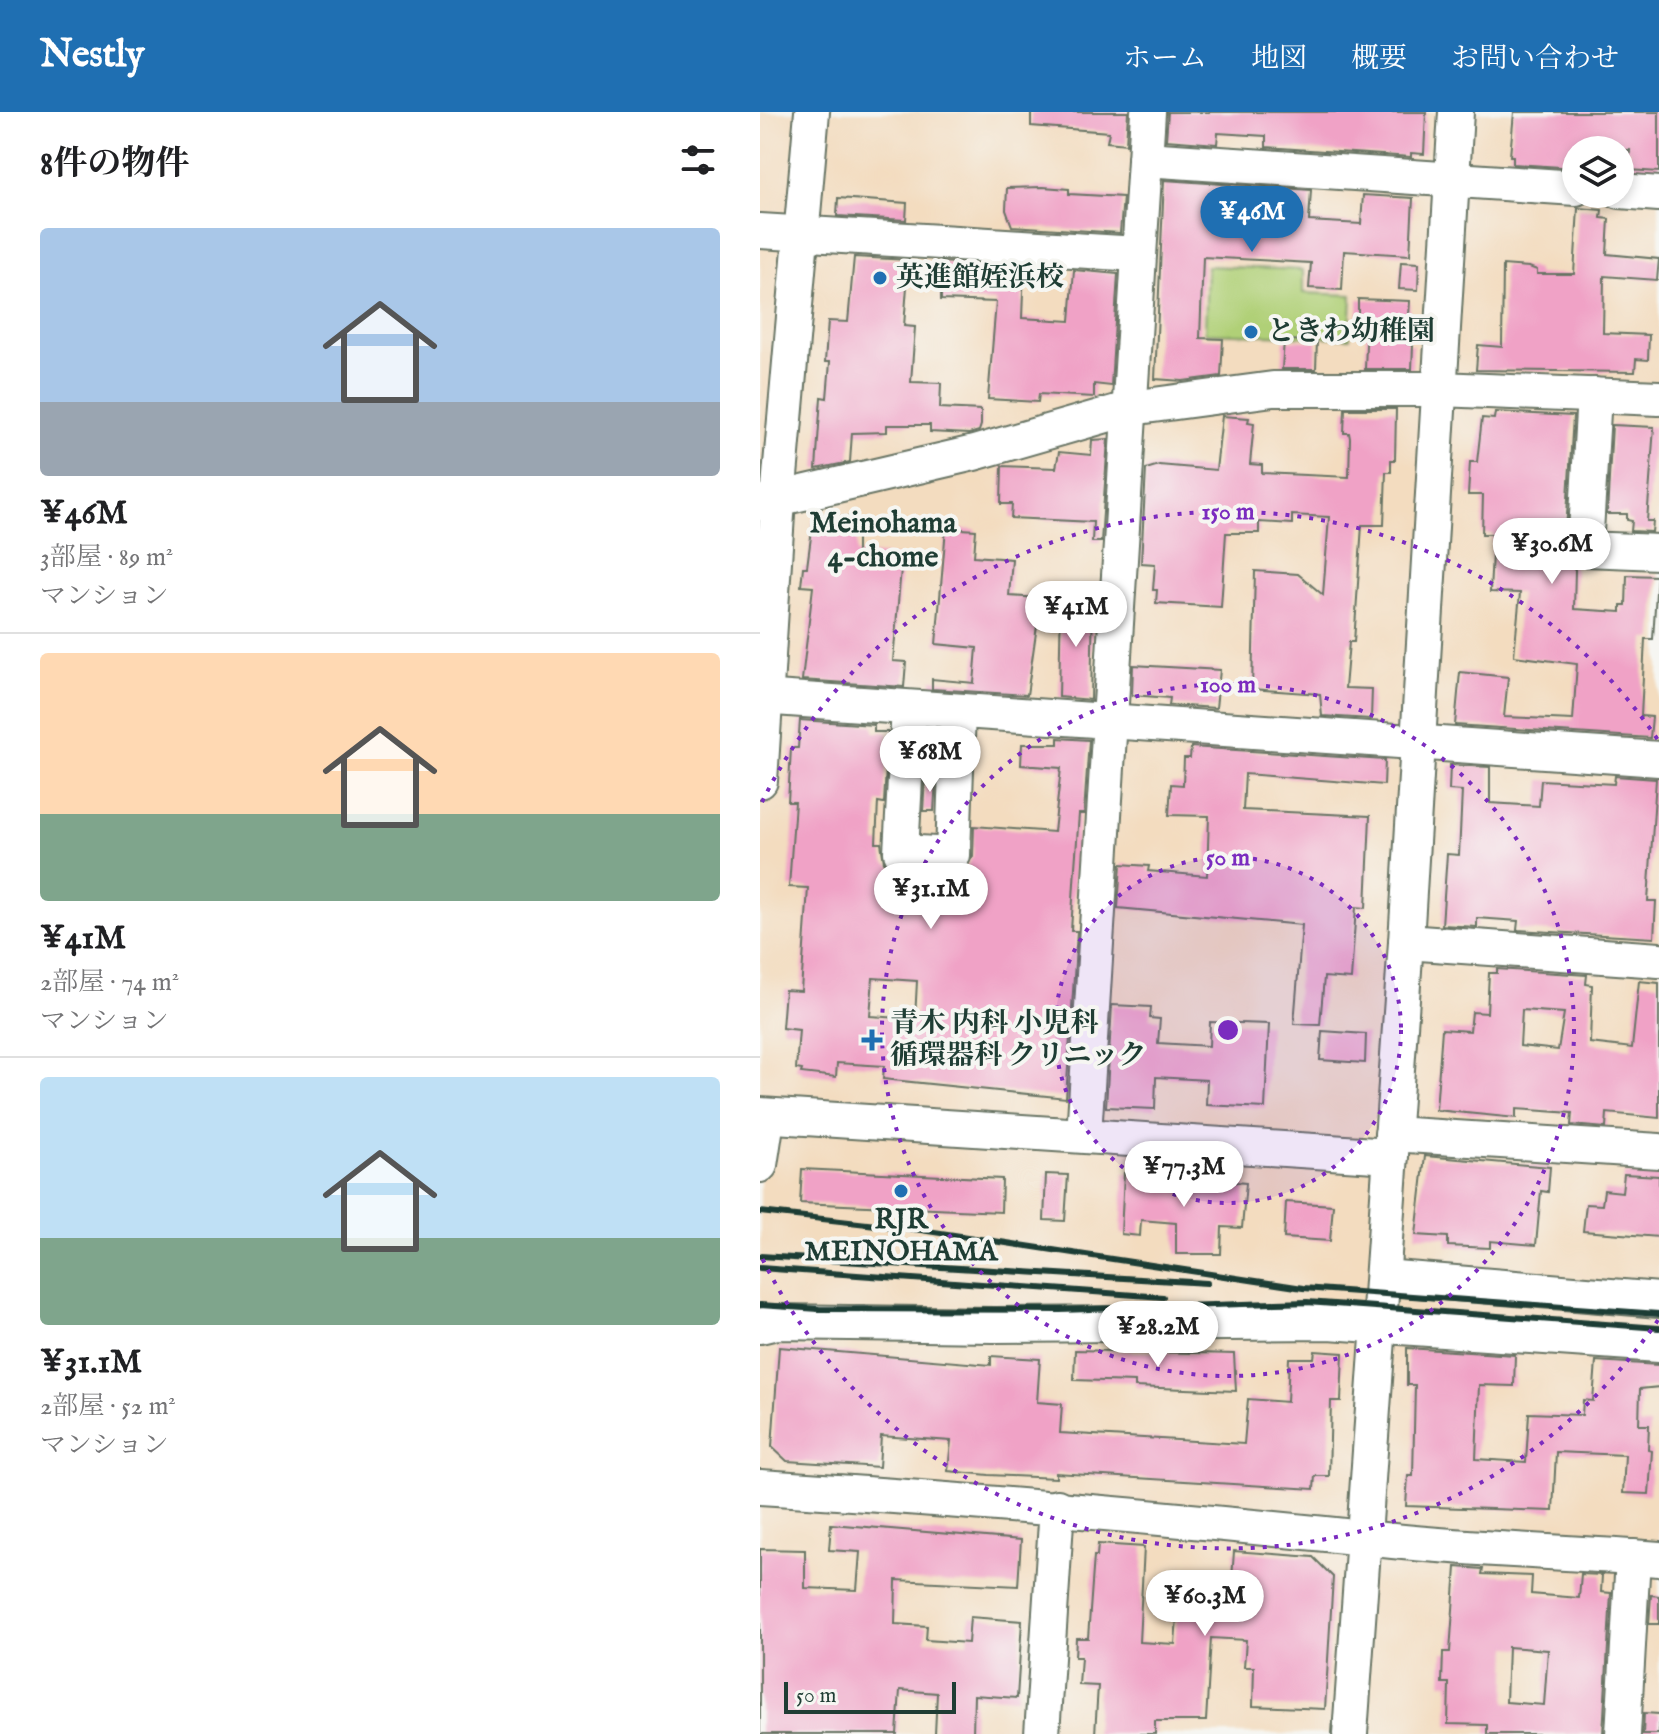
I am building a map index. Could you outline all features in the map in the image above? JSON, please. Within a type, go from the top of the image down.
[{"type":"street","points":[[760,781],[769,501],[812,112]]},
{"type":"street","points":[[1084,1135],[1148,112]]},
{"type":"street","points":[[1350,1734],[1406,942],[1415,741],[1456,112]]},
{"type":"street","points":[[1145,159],[1562,187]]},
{"type":"street","points":[[1634,192],[1659,194]]},
{"type":"street","points":[[760,231],[1138,254]]},
{"type":"street","points":[[769,501],[974,453],[1131,408],[1273,389],[1440,389],[1659,398]]},
{"type":"street","points":[[1594,395],[1585,549],[1659,552]]},
{"type":"street","points":[[763,698],[1659,759]]},
{"type":"street","points":[[909,708],[901,852],[953,855],[958,711]]},
{"type":"street","points":[[1406,942],[1659,960]]},
{"type":"street","points":[[760,1115],[1084,1135],[1659,1151]]},
{"type":"street","points":[[760,1129],[765,1132],[760,1165]]},
{"type":"street","points":[[1383,1277],[1659,1300]]},
{"type":"street","points":[[760,1326],[777,1322],[1378,1324],[1659,1345]]},
{"type":"street","points":[[760,1487],[1057,1507],[1363,1536],[1646,1558],[1623,1734]]},
{"type":"street","points":[[1042,1734],[1057,1507]]},
{"type":"green space","points":[[1207,266],[1303,270],[1303,293],[1352,295],[1350,338],[1205,333]]},
{"type":"building","points":[[1031,112],[1128,112],[1126,144],[1107,142],[1109,132],[1031,126]]},
{"type":"building","points":[[1168,112],[1426,112],[1424,154],[1411,153],[1411,157],[1266,147],[1266,136],[1218,133],[1217,144],[1166,140]]},
{"type":"building","points":[[1514,112],[1659,112],[1659,172],[1634,170],[1634,136],[1562,136],[1562,167],[1513,164],[1513,156],[1510,156]]},
{"type":"building","points":[[1164,180],[1311,190],[1309,221],[1361,224],[1363,195],[1413,198],[1410,255],[1344,251],[1342,290],[1309,288],[1311,263],[1203,257],[1200,338],[1223,339],[1221,376],[1183,381],[1155,379]]},
{"type":"building","points":[[1007,188],[1069,189],[1069,194],[1123,197],[1120,233],[1012,226],[1006,210]]},
{"type":"building","points":[[838,198],[907,203],[906,220],[837,216]]},
{"type":"building","points":[[1578,208],[1602,210],[1601,218],[1609,219],[1607,254],[1659,259],[1657,280],[1604,276],[1603,333],[1649,335],[1648,360],[1636,359],[1635,372],[1476,370],[1478,345],[1502,347],[1503,265],[1529,267],[1537,270],[1537,274],[1574,274]]},
{"type":"building","points":[[854,257],[909,260],[904,326],[915,327],[911,382],[941,383],[940,408],[981,410],[981,425],[979,431],[969,434],[930,432],[930,425],[887,425],[887,432],[852,433],[850,462],[816,469],[821,397],[827,398],[830,362],[825,362],[828,321],[848,322]]},
{"type":"building","points":[[941,262],[1024,267],[1022,318],[1070,321],[1074,270],[1118,274],[1111,386],[1094,384],[1094,397],[1039,394],[1038,402],[988,399],[996,302],[941,300]]},
{"type":"building","points":[[1401,262],[1419,263],[1418,290],[1399,289]]},
{"type":"building","points":[[1358,299],[1410,301],[1407,344],[1413,345],[1412,369],[1365,369],[1367,321],[1358,321]]},
{"type":"building","points":[[1284,340],[1317,341],[1316,369],[1282,369]]},
{"type":"building","points":[[1345,409],[1396,409],[1395,460],[1391,460],[1391,472],[1386,472],[1384,525],[1362,525],[1354,642],[1349,642],[1345,688],[1372,689],[1371,719],[1322,716],[1320,694],[1252,689],[1255,571],[1298,574],[1323,595],[1329,517],[1292,515],[1292,524],[1259,522],[1259,533],[1226,533],[1221,607],[1156,603],[1157,590],[1153,590],[1155,564],[1141,563],[1146,469],[1159,465],[1216,470],[1222,416],[1249,418],[1248,422],[1254,423],[1250,464],[1262,465],[1262,473],[1349,477],[1350,438],[1349,433],[1344,433]]},
{"type":"building","points":[[1495,412],[1573,416],[1565,548],[1575,570],[1574,609],[1621,612],[1621,605],[1626,605],[1627,575],[1657,576],[1653,639],[1645,639],[1641,716],[1652,717],[1650,738],[1455,725],[1460,672],[1508,677],[1504,717],[1573,720],[1577,664],[1514,656],[1520,593],[1490,592],[1493,534],[1482,534],[1483,495],[1468,495],[1470,462],[1477,462],[1482,418],[1494,419]]},
{"type":"building","points":[[1612,425],[1654,427],[1647,521],[1653,521],[1652,532],[1631,531],[1632,521],[1627,520],[1627,514],[1607,514]]},
{"type":"building","points":[[1108,439],[1101,542],[1092,542],[1093,522],[1011,518],[1012,504],[1001,504],[1002,466],[1056,468],[1059,452],[1091,455],[1092,440]]},
{"type":"building","points":[[814,514],[857,518],[857,553],[902,557],[893,661],[906,662],[904,687],[802,680],[813,587],[801,586],[803,567],[807,567]]},
{"type":"building","points":[[946,528],[976,530],[974,556],[1012,559],[1009,596],[1041,598],[1027,695],[932,689],[932,679],[974,683],[977,648],[936,644]]},
{"type":"building","points":[[1061,599],[1093,600],[1091,700],[1059,697]]},
{"type":"building","points":[[1133,665],[1220,670],[1216,708],[1169,705],[1170,698],[1132,695]]},
{"type":"building","points":[[800,720],[874,725],[874,732],[888,732],[884,803],[878,802],[876,843],[881,843],[884,862],[900,872],[963,872],[973,856],[974,826],[1054,832],[1061,768],[1021,765],[1022,744],[1058,744],[1058,738],[1089,740],[1084,814],[1079,814],[1075,867],[1071,931],[1077,931],[1066,1098],[883,1079],[884,1066],[837,1063],[836,1077],[801,1073],[802,1070],[796,1069],[799,1030],[782,1028],[785,990],[801,991],[808,888],[789,887],[795,802],[788,802],[791,748],[798,748]],"holes":[[[873,978],[917,981],[915,1019],[870,1016]]]},
{"type":"building","points":[[1191,747],[1385,760],[1384,785],[1245,774],[1243,810],[1370,816],[1366,908],[1356,907],[1351,979],[1324,977],[1320,1025],[1294,1024],[1302,925],[1118,908],[1121,864],[1149,866],[1148,871],[1207,876],[1209,816],[1169,815],[1171,784],[1183,785],[1184,758],[1190,758]]},
{"type":"building","points":[[1450,765],[1490,767],[1490,803],[1539,806],[1541,780],[1614,784],[1615,776],[1656,779],[1648,901],[1656,901],[1654,938],[1517,930],[1518,921],[1477,918],[1477,927],[1442,925],[1447,854],[1459,855],[1462,791],[1449,790]]},
{"type":"building","points":[[925,778],[936,778],[934,811],[923,811]]},
{"type":"building","points":[[1497,969],[1587,975],[1586,984],[1592,985],[1590,1043],[1632,1048],[1639,981],[1659,983],[1659,1118],[1607,1113],[1606,1128],[1571,1125],[1572,1113],[1516,1109],[1516,1118],[1436,1110],[1442,1029],[1470,1031],[1472,1012],[1487,1013],[1489,973],[1497,973]],"holes":[[[1522,1010],[1564,1013],[1558,1050],[1520,1046]]]},
{"type":"building","points":[[1112,1005],[1151,1007],[1150,1018],[1160,1019],[1158,1043],[1209,1046],[1210,1022],[1269,1024],[1265,1108],[1206,1105],[1207,1080],[1156,1077],[1155,1109],[1106,1107]]},
{"type":"building","points":[[1322,1031],[1366,1034],[1365,1063],[1320,1060]]},
{"type":"building","points":[[1425,1156],[1550,1167],[1548,1192],[1541,1191],[1536,1245],[1490,1241],[1490,1248],[1448,1246],[1448,1237],[1416,1235]]},
{"type":"building","name":"RJR MEINOHAMA","points":[[802,1169],[1002,1179],[1001,1212],[800,1203]]},
{"type":"building","points":[[1124,1173],[1246,1183],[1242,1228],[1222,1227],[1221,1254],[1176,1254],[1176,1223],[1141,1220],[1140,1236],[1121,1234]]},
{"type":"building","points":[[1046,1174],[1068,1175],[1065,1221],[1044,1220]]},
{"type":"building","points":[[1624,1174],[1659,1176],[1659,1237],[1583,1231],[1586,1204],[1602,1205],[1604,1190],[1622,1192]]},
{"type":"building","points":[[1286,1202],[1333,1205],[1330,1241],[1284,1238]]},
{"type":"building","points":[[779,1347],[991,1365],[991,1356],[1040,1359],[1037,1402],[1062,1404],[1060,1433],[1244,1444],[1248,1399],[1287,1402],[1289,1358],[1314,1358],[1315,1351],[1343,1353],[1341,1401],[1331,1401],[1329,1476],[1315,1476],[1314,1489],[1056,1473],[1056,1478],[989,1475],[948,1471],[951,1441],[881,1436],[879,1467],[787,1461],[772,1447]]},
{"type":"building","points":[[1407,1348],[1515,1355],[1514,1386],[1479,1385],[1476,1459],[1526,1462],[1529,1413],[1582,1415],[1583,1400],[1593,1401],[1596,1361],[1659,1365],[1659,1387],[1640,1389],[1639,1425],[1649,1425],[1648,1450],[1652,1451],[1649,1494],[1623,1493],[1625,1455],[1556,1452],[1553,1511],[1406,1506],[1408,1476],[1413,1476],[1415,1385],[1407,1385]]},
{"type":"building","points":[[1075,1350],[1234,1354],[1236,1391],[1135,1387],[1135,1382],[1074,1380]]},
{"type":"building","points":[[831,1524],[1021,1540],[1018,1586],[896,1580],[895,1624],[927,1626],[926,1640],[968,1643],[970,1617],[1022,1621],[1017,1698],[974,1695],[973,1734],[935,1734],[937,1693],[900,1690],[897,1734],[760,1734],[760,1549],[805,1550],[805,1588],[857,1590],[860,1552],[829,1550]]},
{"type":"building","points":[[1098,1544],[1144,1547],[1139,1642],[1175,1644],[1180,1575],[1232,1579],[1234,1551],[1313,1557],[1333,1577],[1325,1709],[1253,1706],[1254,1667],[1244,1667],[1246,1640],[1211,1638],[1206,1721],[1155,1721],[1155,1734],[1095,1734],[1098,1686],[1079,1685],[1081,1657],[1075,1657],[1076,1638],[1088,1638],[1094,1556],[1097,1556]]},
{"type":"building","points":[[1456,1567],[1483,1569],[1482,1574],[1532,1576],[1531,1594],[1579,1598],[1581,1574],[1602,1575],[1601,1592],[1611,1593],[1603,1734],[1487,1734],[1487,1725],[1448,1724],[1449,1683],[1442,1683],[1443,1652],[1450,1652]],"holes":[[[1508,1647],[1548,1650],[1544,1705],[1506,1702]]]},
{"type":"building","points":[[1651,1595],[1659,1596],[1659,1624],[1649,1624]]},
{"type":"building","points":[[1644,1713],[1659,1714],[1659,1734],[1643,1734]]},
{"type":"railway","points":[[760,1212],[921,1230],[1303,1288],[1659,1314]]},
{"type":"railway","points":[[760,1256],[1207,1283]]},
{"type":"railway","points":[[760,1268],[1163,1297]]},
{"type":"railway","points":[[760,1305],[819,1309],[1060,1310],[1307,1302],[1659,1328]]},
{"type":"place","name":"英進館姪浜校","points":[[880,278]]},
{"type":"place","name":"ときわ幼稚園","points":[[1251,332]]},
{"type":"place","name":"青木 内科 小児科 循環器科 クリニック","points":[[872,1040]]},
{"type":"place","name":"RJR MEINOHAMA","points":[[901,1191]]},
{"type":"district","name":"Meinohama 4-chome","points":[[883,541]]}]
